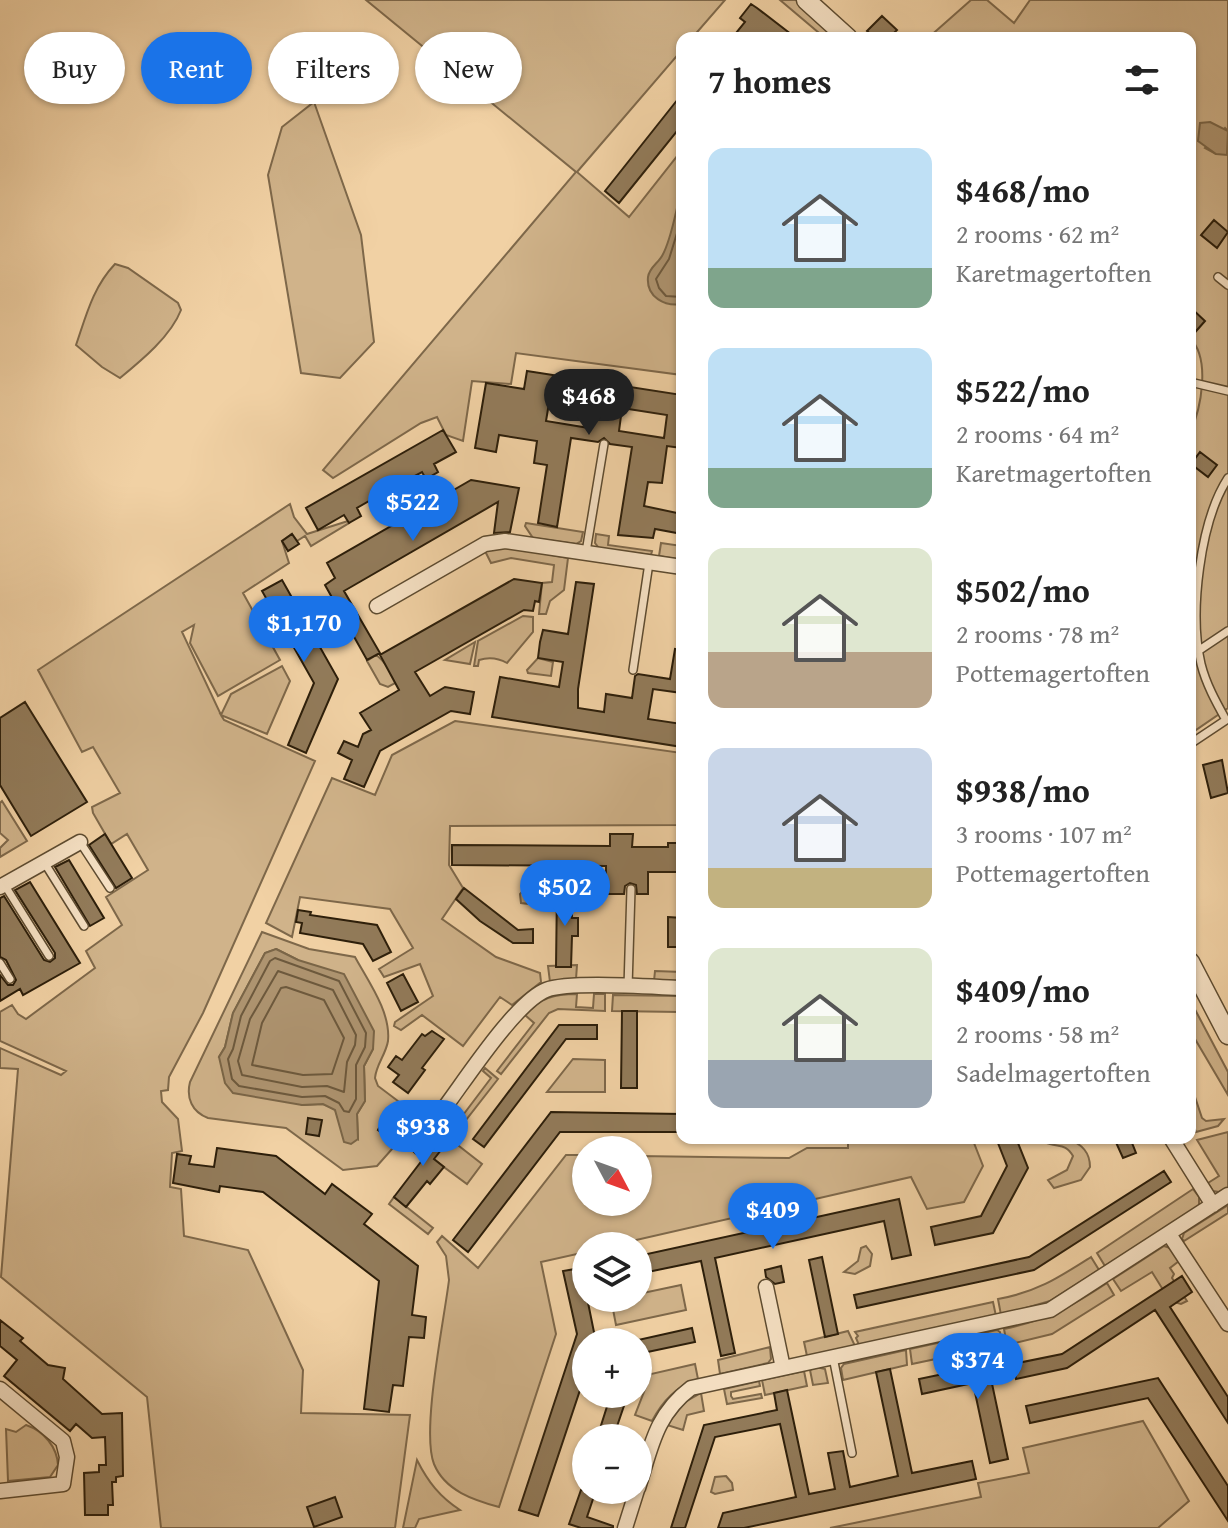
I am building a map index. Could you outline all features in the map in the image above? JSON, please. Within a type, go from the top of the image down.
[{"type":"street","points":[[807,0],[842,32]]},
{"type":"street","points":[[377,606],[485,544],[505,541],[676,566]]},
{"type":"street","points":[[2,886],[80,842]]},
{"type":"street","points":[[1196,974],[1228,1035]]},
{"type":"street","points":[[445,1107],[526,1003],[537,995],[567,987],[676,988]]},
{"type":"street","points":[[1175,1144],[1213,1205]]},
{"type":"street","points":[[652,1444],[659,1421],[674,1400],[691,1388],[1050,1310],[1228,1195]]},
{"type":"street","points":[[1169,1234],[1228,1324]]},
{"type":"street","points":[[766,1287],[783,1368]]},
{"type":"street","points":[[0,1389],[63,1441],[67,1457],[63,1484],[0,1491]]},
{"type":"street","points":[[625,1528],[633,1504]]},
{"type":"lane","points":[[1218,277],[1228,285]]},
{"type":"lane","points":[[1196,383],[1228,391]]},
{"type":"lane","points":[[586,553],[604,444]]},
{"type":"lane","points":[[1196,740],[1226,720],[1207,684],[1198,651],[1196,611],[1207,523],[1217,494],[1228,478]]},
{"type":"lane","points":[[633,670],[649,563]]},
{"type":"lane","points":[[1198,651],[1228,631]]},
{"type":"lane","points":[[80,842],[110,888]]},
{"type":"lane","points":[[44,862],[84,926]]},
{"type":"lane","points":[[2,886],[49,956]]},
{"type":"lane","points":[[628,987],[631,889]]},
{"type":"lane","points":[[0,963],[10,979]]},
{"type":"lane","points":[[833,1357],[852,1453]]},
{"type":"shaded area","points":[[366,0],[725,0],[697,32],[676,32],[676,57],[577,172],[629,217],[676,158],[676,374],[516,353],[511,384],[472,381],[463,441],[446,435],[437,417],[421,423],[333,478],[323,470],[576,172],[493,104],[522,104],[522,32],[415,32],[415,40]]},
{"type":"shaded area","points":[[780,0],[799,0],[834,32],[818,32]]},
{"type":"shaded area","points":[[971,0],[987,0],[1014,23],[1030,0],[1228,0],[1228,131],[1225,128],[1205,148],[1216,154],[1228,154],[1228,708],[1196,730],[1196,416],[1202,371],[1196,347],[1196,32],[935,32]]},
{"type":"shaded area","points":[[315,104],[361,235],[374,342],[340,378],[301,373],[268,175],[282,127]]},
{"type":"shaded area","points":[[115,264],[128,268],[178,303],[181,310],[163,338],[120,378],[76,345],[96,292]]},
{"type":"shaded area","points":[[290,504],[294,517],[307,534],[348,521],[311,546],[305,536],[297,541],[292,534],[282,541],[289,563],[243,593],[280,660],[218,696],[190,643],[194,625],[182,632],[224,720],[315,761],[203,1013],[169,1077],[168,1090],[161,1091],[162,1102],[178,1119],[182,1151],[172,1153],[170,1187],[181,1189],[184,1236],[248,1250],[303,1370],[301,1413],[410,1415],[395,1528],[161,1528],[147,1397],[1,1277],[18,1069],[0,1068],[0,1048],[61,1075],[66,1071],[0,1041],[0,1012],[12,1005],[26,1019],[95,968],[86,951],[122,925],[106,897],[148,870],[127,834],[111,844],[93,813],[92,807],[120,793],[93,747],[82,752],[38,670]]},
{"type":"shaded area","points":[[526,523],[583,532],[581,541],[576,544],[533,538]]},
{"type":"shaded area","points":[[596,534],[609,536],[608,545],[652,551],[651,555],[599,548],[595,543]]},
{"type":"shaded area","points":[[661,543],[676,545],[676,559],[659,556]]},
{"type":"shaded area","points":[[499,545],[568,558],[564,590],[550,601],[546,614],[539,614],[542,583],[552,582],[554,565],[511,558],[491,563],[485,551]]},
{"type":"shaded area","points":[[523,616],[533,617],[533,632],[507,663],[486,658],[474,666],[478,641]]},
{"type":"shaded area","points":[[475,642],[470,664],[445,660]]},
{"type":"shaded area","points":[[376,655],[399,681],[388,687],[380,684],[367,661]]},
{"type":"shaded area","points":[[538,658],[553,662],[551,676],[528,673],[527,670]]},
{"type":"shaded area","points":[[282,666],[290,681],[267,734],[221,715],[231,694]]},
{"type":"shaded area","points":[[455,721],[676,752],[676,825],[450,826],[449,865],[463,888],[442,919],[496,957],[540,973],[541,982],[512,1005],[500,997],[463,1046],[422,1015],[401,1030],[394,1026],[395,1022],[433,996],[420,964],[384,977],[379,969],[413,948],[390,909],[300,897],[292,937],[266,923],[332,778],[375,795],[392,755]]},
{"type":"shaded area","points":[[2,801],[27,841],[0,857],[0,848],[8,840],[0,833]]},
{"type":"shaded area","points":[[530,883],[537,884],[538,905],[521,903],[520,894]]},
{"type":"shaded area","points":[[262,932],[309,949],[355,957],[378,997],[388,1030],[387,1046],[375,1078],[378,1086],[427,1123],[414,1140],[412,1128],[396,1115],[391,1122],[385,1118],[378,1130],[391,1141],[400,1140],[377,1166],[343,1170],[286,1128],[202,1115],[192,1104],[190,1082]],"holes":[[[276,949],[298,960],[373,1049],[364,1066],[365,1101],[357,1114],[358,1139],[340,1124],[335,1109],[323,1104],[302,1105],[219,1057],[225,1047],[233,1013],[265,953]]]},
{"type":"shaded area","points":[[577,965],[576,979],[550,982],[548,966]]},
{"type":"shaded area","points":[[655,971],[676,972],[676,981],[654,981]]},
{"type":"shaded area","points":[[577,994],[576,1007],[593,1008],[594,994],[605,994],[605,1011],[558,1009],[549,1013],[501,1074],[497,1071],[534,1023],[525,1015],[531,1009],[548,998]]},
{"type":"shaded area","points":[[613,995],[676,996],[676,1012],[612,1011]]},
{"type":"shaded area","points":[[1196,1011],[1228,1072],[1228,1095],[1196,1041]]},
{"type":"shaded area","points":[[573,1059],[605,1060],[605,1092],[547,1092]]},
{"type":"shaded area","points":[[485,1068],[498,1079],[455,1134],[451,1131],[491,1078],[483,1071]]},
{"type":"shaded area","points":[[1196,1100],[1206,1121],[1224,1119],[1218,1126],[1196,1132]]},
{"type":"shaded area","points":[[1228,1132],[1228,1187],[1219,1192],[1213,1191],[1208,1183],[1219,1176],[1197,1140]]},
{"type":"shaded area","points":[[450,1139],[482,1164],[467,1184],[433,1159]]},
{"type":"shaded area","points":[[848,1144],[974,1144],[983,1166],[964,1202],[927,1209],[911,1177],[652,1236],[652,1232],[572,1232],[572,1255],[541,1262],[556,1334],[499,1507],[470,1497],[445,1481],[434,1464],[430,1427],[449,1280],[446,1256],[437,1242],[442,1236],[478,1268],[566,1155],[572,1155],[572,1216],[652,1216],[652,1156],[789,1158],[807,1148],[848,1148]]},
{"type":"shaded area","points":[[1050,1144],[1078,1144],[1089,1157],[1090,1167],[1081,1180],[1054,1188],[1048,1180],[1067,1170],[1073,1156],[1065,1148]]},
{"type":"shaded area","points":[[1193,1189],[1199,1197],[1199,1206],[1105,1266],[1097,1253]]},
{"type":"shaded area","points":[[394,1197],[433,1228],[428,1234],[389,1204]]},
{"type":"shaded area","points":[[1228,1205],[1228,1213],[1184,1241],[1182,1239],[1184,1233]]},
{"type":"shaded area","points":[[866,1246],[872,1254],[870,1266],[855,1274],[844,1272],[858,1261],[861,1248]]},
{"type":"shaded area","points":[[1164,1246],[1170,1248],[1179,1261],[1170,1268],[1174,1274],[1172,1278],[1187,1301],[1181,1304],[1170,1301],[1152,1272],[1121,1291],[1113,1279]]},
{"type":"shaded area","points":[[1091,1257],[1099,1270],[1050,1301],[1001,1315],[998,1299],[1036,1288]]},
{"type":"shaded area","points":[[1107,1283],[1114,1295],[1052,1334],[1007,1345],[1004,1329],[1058,1312]]},
{"type":"shaded area","points":[[681,1285],[686,1310],[616,1325],[614,1312],[652,1312],[652,1291]]},
{"type":"shaded area","points":[[993,1302],[996,1316],[859,1345],[856,1338],[855,1332]]},
{"type":"shaded area","points":[[997,1330],[1002,1345],[912,1364],[910,1349]]},
{"type":"shaded area","points":[[848,1331],[855,1346],[807,1356],[804,1342]]},
{"type":"shaded area","points":[[770,1347],[771,1359],[768,1363],[720,1374],[718,1360]]},
{"type":"shaded area","points":[[906,1350],[907,1365],[843,1380],[841,1368],[844,1364]]},
{"type":"shaded area","points":[[695,1364],[698,1379],[671,1395],[652,1421],[635,1415],[638,1408],[652,1408],[652,1374]]},
{"type":"shaded area","points":[[816,1367],[825,1369],[828,1383],[813,1385],[810,1370]]},
{"type":"shaded area","points":[[804,1371],[807,1386],[765,1395],[762,1380]]},
{"type":"shaded area","points":[[759,1381],[760,1386],[731,1392],[731,1396],[733,1399],[761,1394],[762,1398],[727,1404],[724,1389]]},
{"type":"shaded area","points":[[701,1393],[704,1411],[687,1415],[683,1430],[667,1425],[685,1402]]},
{"type":"shaded area","points":[[1143,1421],[1189,1501],[1158,1528],[830,1528],[981,1497],[978,1483],[1029,1473],[1023,1448]]},
{"type":"shaded area","points":[[26,1425],[48,1440],[58,1465],[50,1477],[8,1481],[6,1429],[16,1432]]},
{"type":"shaded area","points":[[417,1460],[435,1488],[460,1510],[419,1519],[415,1528],[403,1528]]},
{"type":"shaded area","points":[[726,1476],[733,1490],[711,1492],[715,1477]]},
{"type":"water","points":[[1210,122],[1228,131],[1227,155],[1216,154],[1198,141],[1200,123]]},
{"type":"water","points":[[676,212],[676,305],[658,299],[648,284],[650,271],[660,259]]},
{"type":"water","points":[[276,949],[298,960],[344,974],[374,1031],[373,1049],[364,1066],[365,1101],[357,1114],[358,1139],[351,1144],[344,1142],[335,1110],[323,1104],[302,1105],[233,1093],[225,1083],[219,1057],[225,1047],[233,1013],[265,953]]},
{"type":"building","points":[[751,4],[788,32],[737,32],[745,22],[740,18]]},
{"type":"building","points":[[882,16],[897,30],[895,32],[867,31]]},
{"type":"building","points":[[676,102],[676,132],[619,203],[605,191]]},
{"type":"building","points":[[1214,220],[1228,232],[1217,248],[1201,235]]},
{"type":"building","points":[[1196,313],[1205,321],[1196,331]]},
{"type":"building","points":[[527,371],[676,394],[676,447],[667,446],[662,483],[648,482],[644,506],[676,513],[676,533],[655,529],[653,538],[618,535],[632,447],[610,444],[604,438],[598,442],[571,438],[557,527],[538,523],[547,465],[534,463],[537,441],[499,435],[496,452],[475,448],[486,383],[524,389]],"holes":[[[550,397],[592,403],[589,428],[546,421]],[[622,408],[667,415],[664,438],[619,431]]]},
{"type":"building","points":[[443,430],[456,452],[434,464],[438,472],[426,479],[422,472],[396,486],[400,494],[388,501],[383,493],[357,508],[361,516],[349,523],[344,515],[318,530],[306,508]]},
{"type":"building","points":[[1200,452],[1217,465],[1208,477],[1196,468],[1196,457]]},
{"type":"building","points":[[471,480],[519,488],[510,532],[494,533],[498,502],[344,591],[380,653],[367,660],[325,585],[335,578],[327,563]]},
{"type":"building","points":[[292,534],[299,544],[288,551],[282,541]]},
{"type":"building","points":[[514,579],[542,583],[539,602],[535,601],[533,611],[524,610],[415,672],[430,696],[445,687],[474,692],[470,714],[451,711],[380,751],[364,787],[344,779],[352,760],[338,753],[344,741],[358,747],[363,734],[371,730],[360,713],[399,690],[380,655]]},
{"type":"building","points":[[282,580],[338,679],[306,753],[288,745],[314,683],[262,591]]},
{"type":"building","points":[[576,582],[594,584],[578,689],[578,708],[604,712],[606,694],[632,698],[635,676],[638,674],[670,679],[676,649],[676,692],[653,689],[648,719],[676,723],[676,746],[492,717],[500,677],[559,687],[563,662],[538,658],[540,642],[543,630],[568,634]]},
{"type":"building","points":[[25,702],[87,802],[31,836],[0,785],[0,718]]},
{"type":"building","points":[[1222,760],[1228,793],[1211,798],[1203,765]]},
{"type":"building","points":[[105,834],[132,878],[116,888],[89,845]]},
{"type":"building","points":[[610,834],[633,834],[632,847],[668,847],[668,843],[676,843],[676,872],[648,872],[648,894],[637,894],[636,885],[630,883],[625,886],[624,894],[606,894],[606,866],[452,865],[452,845],[610,846]]},
{"type":"building","points":[[69,860],[104,918],[90,926],[55,867]]},
{"type":"building","points":[[30,882],[80,963],[23,995],[20,989],[0,1001],[0,975],[8,985],[13,985],[16,980],[6,960],[0,957],[0,898],[4,896],[44,960],[50,962],[55,958],[55,953],[15,890]]},
{"type":"building","points":[[464,888],[518,930],[533,929],[533,943],[513,943],[480,921],[456,899]]},
{"type":"building","points":[[557,889],[572,889],[572,918],[578,918],[578,936],[572,936],[571,967],[556,967]]},
{"type":"building","points":[[298,910],[311,912],[310,915],[377,925],[391,952],[373,961],[363,944],[300,933],[302,923],[296,922]]},
{"type":"building","points":[[668,917],[676,918],[676,947],[668,947]]},
{"type":"building","points":[[403,974],[418,1002],[401,1011],[387,983]]},
{"type":"building","points":[[622,1011],[637,1011],[637,1088],[621,1088]]},
{"type":"building","points":[[559,1025],[597,1025],[597,1039],[566,1039],[484,1147],[473,1139]]},
{"type":"building","points":[[432,1031],[444,1039],[408,1093],[393,1082],[399,1075],[388,1067],[396,1056],[402,1060],[422,1034],[425,1036]]},
{"type":"building","points":[[551,1112],[676,1114],[676,1132],[560,1132],[468,1252],[453,1240]]},
{"type":"building","points":[[396,1114],[412,1128],[414,1152],[400,1140],[392,1141],[378,1130],[385,1118],[391,1122]]},
{"type":"building","points":[[308,1118],[322,1120],[319,1136],[306,1134]]},
{"type":"building","points":[[434,1130],[448,1141],[434,1159],[444,1167],[430,1184],[427,1181],[406,1207],[394,1197],[423,1159],[415,1153]]},
{"type":"building","points":[[998,1144],[1018,1144],[1028,1168],[993,1233],[935,1245],[931,1227],[981,1216],[1007,1166]]},
{"type":"building","points":[[1117,1144],[1132,1144],[1136,1153],[1123,1158]]},
{"type":"building","points":[[217,1148],[276,1156],[325,1194],[332,1184],[372,1214],[364,1224],[418,1266],[412,1315],[426,1317],[424,1338],[409,1337],[403,1386],[393,1385],[389,1412],[364,1409],[379,1281],[263,1192],[220,1186],[219,1192],[173,1183],[177,1154],[191,1156],[189,1164],[214,1167]]},
{"type":"building","points":[[1164,1171],[1171,1182],[1034,1270],[857,1308],[854,1295],[1029,1257]]},
{"type":"building","points":[[899,1199],[911,1255],[892,1259],[884,1221],[715,1258],[735,1353],[721,1356],[701,1261],[652,1271],[652,1253]]},
{"type":"building","points":[[822,1257],[838,1334],[825,1337],[809,1260]]},
{"type":"building","points":[[781,1266],[784,1282],[775,1284],[766,1277],[765,1270]]},
{"type":"building","points":[[572,1270],[572,1312],[563,1271]]},
{"type":"building","points":[[1182,1276],[1192,1292],[1170,1307],[1228,1397],[1228,1423],[1155,1310],[1067,1368],[1016,1379],[1013,1364],[1062,1354]]},
{"type":"building","points":[[572,1312],[590,1312],[593,1328],[576,1328]]},
{"type":"building","points":[[0,1320],[23,1338],[20,1341],[48,1365],[65,1368],[63,1379],[102,1414],[122,1413],[123,1476],[116,1477],[116,1482],[112,1482],[113,1505],[108,1505],[108,1515],[85,1515],[84,1473],[99,1472],[99,1465],[106,1465],[105,1437],[92,1438],[76,1424],[70,1431],[4,1376],[17,1360],[0,1346]]},
{"type":"building","points":[[692,1328],[695,1342],[652,1351],[652,1337]]},
{"type":"building","points":[[572,1349],[574,1408],[538,1516],[519,1510]]},
{"type":"building","points":[[1006,1361],[1009,1375],[991,1379],[1008,1459],[990,1463],[973,1383],[922,1394],[919,1379]]},
{"type":"building","points":[[890,1369],[912,1473],[972,1461],[976,1479],[744,1528],[718,1528],[723,1513],[796,1497],[780,1424],[715,1437],[685,1528],[671,1528],[704,1425],[777,1410],[774,1393],[787,1390],[809,1494],[835,1489],[828,1453],[843,1451],[850,1487],[898,1476],[876,1372]]},
{"type":"building","points":[[1158,1378],[1228,1486],[1228,1521],[1148,1398],[1030,1423],[1026,1406]]},
{"type":"building","points":[[607,1408],[623,1408],[618,1424],[601,1424]]},
{"type":"building","points":[[335,1497],[342,1517],[314,1527],[307,1507]]},
{"type":"building","points":[[576,1504],[591,1504],[587,1517],[613,1528],[581,1528],[569,1524]]}]
